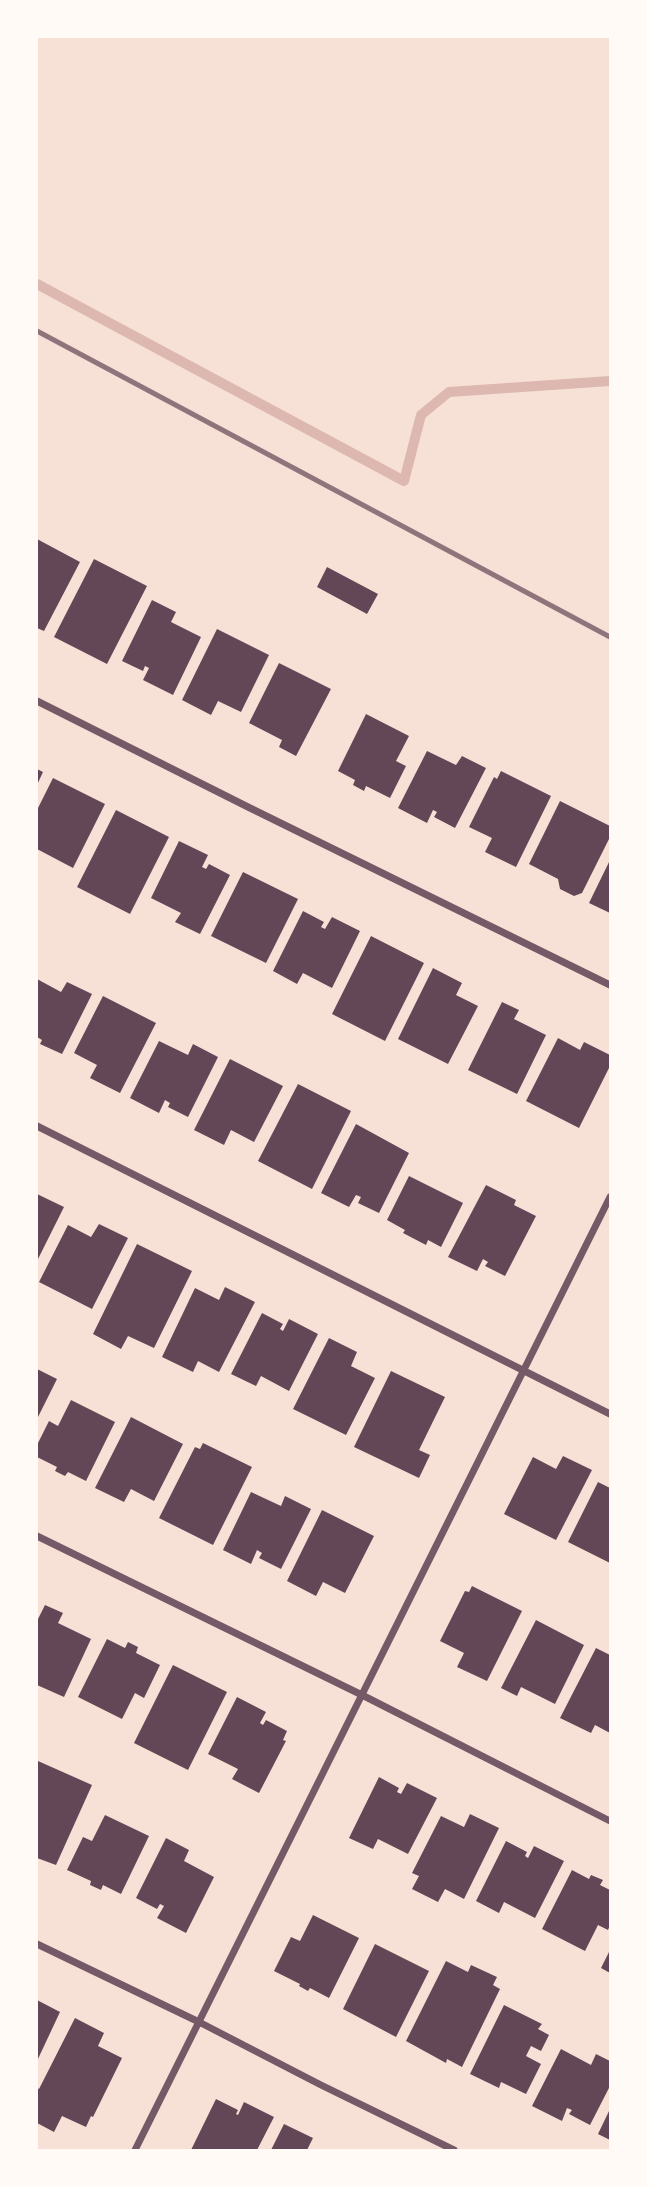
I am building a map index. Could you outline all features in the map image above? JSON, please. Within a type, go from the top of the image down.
[{"type":"street","points":[[37,701],[610,985]]},
{"type":"street","points":[[37,1126],[610,1414]]},
{"type":"street","points":[[135,2150],[610,1197]]},
{"type":"street","points":[[37,1536],[362,1695],[610,1821]]},
{"type":"street","points":[[37,1944],[454,2150]]},
{"type":"building","points":[[37,539],[80,562],[44,631],[37,628]]},
{"type":"building","points":[[94,559],[147,586],[107,664],[54,637]]},
{"type":"building","points":[[327,567],[378,594],[367,614],[317,587]]},
{"type":"building","points":[[152,600],[176,612],[171,622],[201,637],[173,695],[143,680],[149,668],[145,666],[143,671],[122,661]]},
{"type":"building","points":[[217,629],[269,655],[241,712],[218,701],[211,715],[182,700]]},
{"type":"building","points":[[279,663],[331,689],[296,756],[279,747],[282,740],[249,723]]},
{"type":"building","points":[[366,714],[409,736],[396,761],[406,766],[390,798],[366,786],[364,791],[353,785],[355,780],[338,771]]},
{"type":"building","points":[[427,751],[456,765],[462,756],[486,768],[455,828],[434,817],[437,812],[433,810],[427,823],[398,808]]},
{"type":"building","points":[[37,769],[43,772],[37,785]]},
{"type":"building","points":[[501,771],[551,796],[516,867],[485,852],[492,838],[469,827],[494,777],[497,779]]},
{"type":"building","points":[[53,778],[105,804],[73,868],[37,849],[37,810]]},
{"type":"building","points":[[560,801],[610,826],[610,837],[582,893],[574,896],[560,889],[558,879],[529,864]]},
{"type":"building","points":[[116,810],[169,837],[130,914],[77,887]]},
{"type":"building","points":[[179,841],[208,855],[202,867],[206,869],[209,864],[230,875],[200,934],[175,922],[181,913],[151,898]]},
{"type":"building","points":[[610,860],[610,913],[589,903]]},
{"type":"building","points":[[243,872],[298,899],[266,963],[211,936]]},
{"type":"building","points":[[303,911],[324,922],[321,927],[325,929],[332,917],[360,931],[332,988],[303,973],[297,984],[273,971]]},
{"type":"building","points":[[371,936],[424,963],[385,1041],[332,1014]]},
{"type":"building","points":[[433,968],[462,983],[456,995],[478,1006],[448,1064],[398,1039]]},
{"type":"building","points":[[37,979],[61,992],[67,982],[92,994],[62,1054],[40,1044],[42,1040],[37,1037]]},
{"type":"building","points":[[103,996],[156,1023],[120,1093],[90,1078],[97,1065],[74,1053]]},
{"type":"building","points":[[502,1002],[519,1010],[514,1019],[546,1035],[517,1094],[468,1070]]},
{"type":"building","points":[[558,1038],[580,1050],[584,1042],[610,1055],[610,1066],[579,1128],[526,1101]]},
{"type":"building","points":[[159,1041],[188,1055],[193,1044],[218,1057],[188,1117],[168,1107],[170,1103],[165,1100],[159,1113],[130,1098]]},
{"type":"building","points":[[230,1059],[283,1086],[254,1142],[231,1130],[224,1145],[194,1130]]},
{"type":"building","points":[[298,1084],[351,1111],[312,1189],[258,1161]]},
{"type":"building","points":[[356,1124],[409,1153],[379,1213],[358,1203],[361,1197],[356,1195],[349,1207],[321,1193]]},
{"type":"building","points":[[409,1176],[463,1203],[441,1247],[428,1240],[426,1245],[403,1233],[405,1230],[387,1220]]},
{"type":"building","points":[[486,1185],[516,1200],[514,1205],[536,1216],[505,1276],[485,1266],[488,1262],[483,1259],[477,1271],[448,1257]]},
{"type":"building","points":[[37,1194],[64,1207],[37,1261]]},
{"type":"building","points":[[99,1224],[128,1238],[92,1309],[39,1282],[68,1225],[91,1237]]},
{"type":"building","points":[[137,1244],[192,1271],[154,1348],[128,1336],[121,1349],[93,1334]]},
{"type":"building","points":[[225,1287],[255,1302],[219,1372],[198,1361],[193,1372],[162,1357],[195,1288],[219,1300]]},
{"type":"building","points":[[262,1313],[283,1324],[280,1329],[283,1331],[289,1319],[318,1334],[289,1391],[261,1376],[256,1386],[231,1374]]},
{"type":"building","points":[[329,1338],[357,1352],[351,1366],[375,1378],[346,1435],[293,1409]]},
{"type":"building","points":[[37,1369],[57,1379],[37,1419]]},
{"type":"building","points":[[391,1371],[445,1397],[419,1450],[430,1455],[419,1478],[354,1447]]},
{"type":"building","points":[[71,1400],[115,1422],[86,1481],[68,1472],[65,1476],[55,1471],[57,1467],[37,1457],[37,1445],[49,1421],[58,1426]]},
{"type":"building","points":[[131,1417],[183,1444],[154,1501],[131,1489],[124,1502],[95,1488]]},
{"type":"building","points":[[203,1443],[252,1467],[213,1545],[159,1518],[195,1447],[200,1449]]},
{"type":"building","points":[[563,1456],[592,1470],[556,1540],[504,1514],[533,1457],[556,1469]]},
{"type":"building","points":[[598,1482],[610,1488],[610,1563],[568,1542]]},
{"type":"building","points":[[251,1492],[281,1506],[285,1496],[311,1509],[281,1569],[259,1558],[262,1553],[257,1550],[251,1564],[223,1550]]},
{"type":"building","points":[[322,1510],[374,1536],[345,1593],[323,1582],[316,1596],[287,1581]]},
{"type":"building","points":[[472,1586],[522,1611],[487,1681],[457,1667],[464,1653],[440,1641],[465,1591],[469,1592]]},
{"type":"building","points":[[45,1605],[63,1613],[58,1623],[91,1639],[64,1697],[37,1685],[37,1621]]},
{"type":"building","points":[[536,1620],[584,1645],[555,1704],[521,1687],[517,1696],[501,1688]]},
{"type":"building","points":[[107,1639],[125,1648],[128,1642],[138,1647],[136,1653],[160,1665],[144,1698],[135,1693],[122,1719],[78,1697]]},
{"type":"building","points":[[596,1648],[610,1655],[610,1733],[595,1725],[591,1733],[560,1718]]},
{"type":"building","points":[[173,1665],[227,1692],[188,1770],[134,1743]]},
{"type":"building","points":[[237,1697],[266,1712],[260,1723],[263,1725],[266,1720],[287,1731],[283,1740],[286,1741],[259,1793],[232,1779],[238,1769],[208,1754]]},
{"type":"building","points":[[38,1761],[92,1785],[56,1865],[37,1858]]},
{"type":"building","points":[[379,1777],[399,1788],[397,1792],[401,1794],[407,1783],[437,1798],[408,1854],[378,1839],[373,1849],[349,1838]]},
{"type":"building","points":[[470,1814],[499,1828],[464,1899],[445,1889],[438,1902],[412,1889],[419,1876],[412,1873],[441,1816],[464,1827]]},
{"type":"building","points":[[105,1815],[149,1836],[121,1894],[103,1885],[101,1890],[90,1885],[91,1881],[67,1870],[83,1837],[92,1841]]},
{"type":"building","points":[[166,1838],[189,1850],[184,1861],[214,1877],[186,1933],[157,1918],[164,1906],[160,1904],[157,1909],[136,1898]]},
{"type":"building","points":[[506,1841],[527,1852],[525,1856],[528,1858],[534,1846],[564,1861],[535,1918],[504,1902],[499,1913],[476,1901]]},
{"type":"building","points":[[572,1870],[589,1879],[591,1875],[603,1880],[600,1885],[610,1890],[608,1930],[598,1925],[585,1951],[542,1929]]},
{"type":"building","points":[[313,1915],[359,1938],[329,1998],[310,1988],[308,1991],[274,1971],[291,1937],[300,1941]]},
{"type":"building","points":[[375,1944],[429,1971],[396,2037],[343,2009]]},
{"type":"building","points":[[610,1950],[610,1973],[601,1968]]},
{"type":"building","points":[[446,1961],[468,1972],[471,1965],[497,1977],[493,1985],[500,1989],[462,2067],[447,2059],[446,2063],[406,2041]]},
{"type":"building","points":[[37,2000],[60,2012],[37,2061]]},
{"type":"building","points":[[504,2005],[542,2024],[538,2029],[549,2035],[541,2051],[531,2046],[526,2056],[541,2064],[526,2094],[501,2082],[499,2088],[470,2074]]},
{"type":"building","points":[[75,2018],[104,2033],[98,2046],[122,2058],[86,2127],[62,2116],[54,2132],[37,2123],[37,2088],[39,2089]]},
{"type":"building","points":[[561,2049],[591,2065],[596,2054],[610,2061],[610,2086],[590,2125],[569,2114],[572,2110],[567,2108],[562,2121],[532,2106]]},
{"type":"building","points":[[216,2099],[238,2110],[238,2115],[244,2102],[274,2117],[257,2150],[191,2150]]},
{"type":"building","points":[[610,2109],[610,2140],[598,2134]]},
{"type":"building","points":[[284,2124],[313,2138],[307,2150],[271,2150]]},
{"type":"waterway","points":[[37,284],[404,481],[421,415],[449,392],[610,381]]},
{"type":"railway","points":[[37,331],[610,637]]}]
